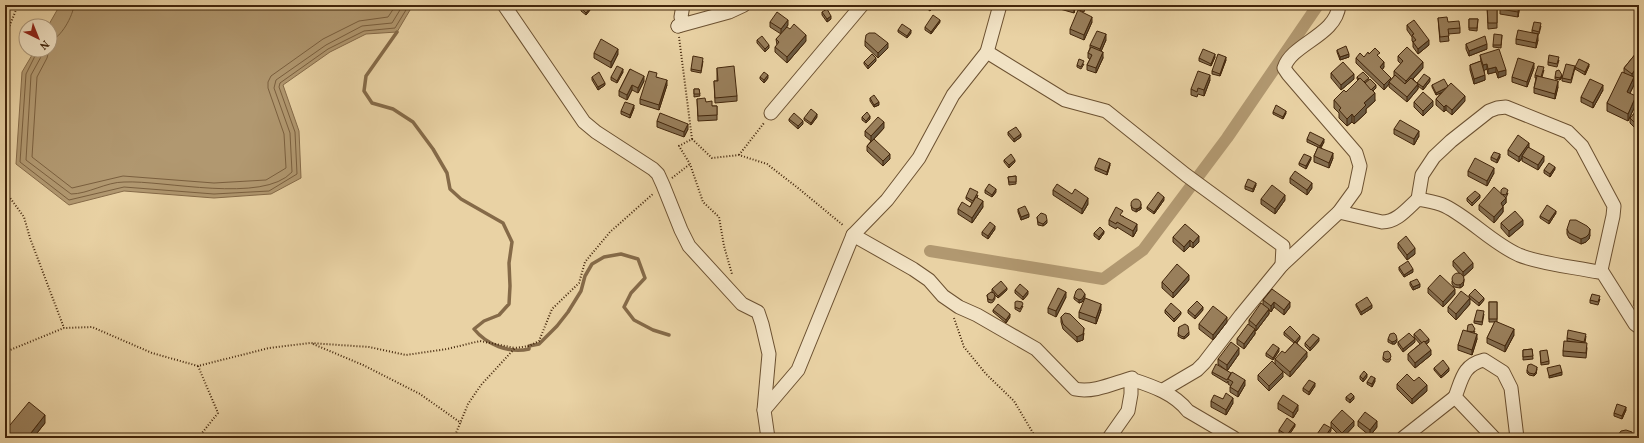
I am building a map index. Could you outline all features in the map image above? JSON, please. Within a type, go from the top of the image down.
[{"type":"street","points":[[504,5],[584,122],[596,132],[649,166],[658,174],[681,230],[690,246],[742,304],[758,312],[764,330],[769,354],[764,410],[768,438]]},
{"type":"street","points":[[678,26],[684,23],[680,17],[683,5]]},
{"type":"street","points":[[678,26],[729,12],[744,5]]},
{"type":"street","points":[[770,114],[862,5]]},
{"type":"street","points":[[764,410],[798,370],[853,235],[887,200],[919,158],[953,94],[987,52],[1000,5]]},
{"type":"street","points":[[1163,390],[1197,370],[1204,363],[1241,314],[1282,265],[1339,212],[1355,190],[1360,166],[1356,153],[1284,68],[1286,60],[1321,33],[1334,19],[1338,14],[1339,5]]},
{"type":"street","points":[[987,52],[1064,100],[1106,110],[1186,175],[1283,246],[1282,265]]},
{"type":"street","points":[[1339,212],[1382,222],[1395,220],[1418,199],[1422,175],[1441,149],[1489,112],[1497,108],[1506,107],[1568,132],[1582,146],[1614,206],[1600,270],[1635,324],[1639,327]]},
{"type":"street","points":[[1418,199],[1445,206],[1509,250],[1520,255],[1532,259],[1598,272],[1600,270]]},
{"type":"street","points":[[853,235],[913,269],[929,280],[943,296],[959,307],[978,315],[1036,349],[1075,388],[1090,390],[1132,378],[1131,379],[1163,390],[1184,405],[1188,411],[1234,438]]},
{"type":"street","points":[[1403,438],[1455,397],[1464,374],[1471,364],[1484,360],[1494,365],[1507,378],[1511,388],[1517,438]]},
{"type":"street","points":[[1109,438],[1128,411],[1131,394],[1131,379]]},
{"type":"street","points":[[1455,397],[1494,438]]},
{"type":"path","points":[[5,37],[16,10],[20,5]]},
{"type":"path","points":[[678,26],[692,139],[712,158],[739,155],[767,164],[853,235]]},
{"type":"path","points":[[739,155],[770,114]]},
{"type":"path","points":[[692,139],[679,146],[690,164],[703,202],[719,217],[724,246],[733,275]]},
{"type":"path","points":[[5,352],[64,328],[92,327],[152,353],[198,366],[269,348],[310,343],[369,347],[406,355],[447,349],[480,341],[515,348],[529,346],[539,341],[552,309],[579,282],[585,262],[610,232],[663,185],[690,164]]},
{"type":"path","points":[[5,191],[24,216],[35,252],[64,328]]},
{"type":"path","points":[[954,317],[964,347],[986,374],[1014,401],[1036,438]]},
{"type":"path","points":[[310,343],[363,365],[420,394],[460,423]]},
{"type":"path","points":[[454,438],[468,404],[481,385],[515,348]]},
{"type":"path","points":[[198,366],[218,413],[198,438]]},
{"type":"water","points":[[60,5],[413,5],[397,32],[366,34],[330,52],[283,85],[299,131],[301,178],[271,194],[214,198],[124,191],[69,205],[16,164],[22,72],[30,58],[58,58],[58,18],[53,18]]},
{"type":"building","points":[[583,5],[587,5],[590,8],[586,13],[581,8]]},
{"type":"building","points":[[1085,5],[1084,9],[1077,6]]},
{"type":"building","points":[[1487,5],[1497,5],[1497,23],[1488,23]]},
{"type":"building","points":[[1500,5],[1519,5],[1518,12],[1500,9]]},
{"type":"building","points":[[827,9],[831,16],[827,19],[822,12]]},
{"type":"building","points":[[1078,10],[1092,17],[1084,35],[1070,29]]},
{"type":"building","points":[[777,12],[788,20],[781,29],[770,22]]},
{"type":"building","points":[[933,15],[940,20],[931,32],[925,27]]},
{"type":"building","points":[[1447,17],[1448,22],[1459,21],[1460,28],[1448,29],[1449,36],[1440,37],[1438,18]]},
{"type":"building","points":[[1469,19],[1478,19],[1477,28],[1469,28]]},
{"type":"building","points":[[1414,20],[1429,40],[1418,49],[1413,42],[1416,40],[1412,35],[1414,34],[1407,25]]},
{"type":"building","points":[[1534,22],[1541,23],[1539,32],[1532,30]]},
{"type":"building","points":[[794,24],[806,35],[787,57],[775,47],[779,42],[776,39],[787,27],[790,29]]},
{"type":"building","points":[[902,24],[911,30],[907,36],[898,30]]},
{"type":"building","points":[[1518,30],[1538,34],[1536,43],[1516,39]]},
{"type":"building","points":[[1097,31],[1106,34],[1100,49],[1090,45]]},
{"type":"building","points":[[869,33],[875,33],[888,43],[878,53],[865,41],[866,35]]},
{"type":"building","points":[[1494,34],[1502,35],[1501,45],[1493,45]]},
{"type":"building","points":[[762,36],[769,45],[765,49],[757,40]]},
{"type":"building","points":[[1485,36],[1487,44],[1469,51],[1466,44]]},
{"type":"building","points":[[601,39],[618,49],[611,62],[594,53]]},
{"type":"building","points":[[1346,46],[1349,54],[1340,57],[1337,50]]},
{"type":"building","points":[[1091,47],[1103,52],[1096,68],[1087,65],[1092,55],[1088,53]]},
{"type":"building","points":[[1407,47],[1423,62],[1406,81],[1394,71],[1403,61],[1398,56]]},
{"type":"building","points":[[1375,48],[1380,53],[1377,55],[1384,62],[1380,67],[1391,78],[1384,85],[1356,58],[1360,53],[1364,57],[1368,52],[1369,54]]},
{"type":"building","points":[[1203,49],[1215,54],[1211,64],[1199,58]]},
{"type":"building","points":[[1499,49],[1506,70],[1498,72],[1496,67],[1488,69],[1487,64],[1483,65],[1480,55]]},
{"type":"building","points":[[1637,52],[1639,53],[1639,64],[1632,74],[1624,68]]},
{"type":"building","points":[[872,54],[876,58],[868,66],[864,62]]},
{"type":"building","points":[[1218,54],[1226,57],[1220,74],[1212,71]]},
{"type":"building","points":[[1549,55],[1559,57],[1557,64],[1548,62]]},
{"type":"building","points":[[693,56],[703,58],[701,71],[691,69]]},
{"type":"building","points":[[1518,58],[1534,63],[1527,82],[1512,77]]},
{"type":"building","points":[[1079,59],[1084,61],[1081,67],[1077,65]]},
{"type":"building","points":[[1579,59],[1589,64],[1585,72],[1575,67]]},
{"type":"building","points":[[1481,61],[1485,75],[1474,79],[1470,65]]},
{"type":"building","points":[[1343,62],[1354,74],[1341,85],[1331,73]]},
{"type":"building","points":[[1566,64],[1575,66],[1571,80],[1562,78]]},
{"type":"building","points":[[617,66],[623,69],[617,81],[611,77]]},
{"type":"building","points":[[734,66],[737,96],[715,98],[714,81],[718,81],[717,68]]},
{"type":"building","points":[[1538,66],[1544,67],[1541,77],[1535,75]]},
{"type":"building","points":[[630,69],[644,76],[638,88],[632,85],[627,95],[619,91]]},
{"type":"building","points":[[1559,70],[1562,75],[1560,78],[1555,77],[1556,71]]},
{"type":"building","points":[[649,71],[657,73],[656,77],[667,80],[659,105],[640,99]]},
{"type":"building","points":[[1198,71],[1210,75],[1204,90],[1198,88],[1197,92],[1191,89]]},
{"type":"building","points":[[599,72],[605,83],[598,87],[592,77]]},
{"type":"building","points":[[764,72],[768,75],[764,80],[760,77]]},
{"type":"building","points":[[1363,72],[1369,78],[1364,82],[1357,77]]},
{"type":"building","points":[[1622,72],[1634,77],[1627,92],[1636,96],[1628,114],[1607,103]]},
{"type":"building","points":[[1424,74],[1430,78],[1423,87],[1417,83]]},
{"type":"building","points":[[1395,75],[1405,84],[1411,78],[1418,84],[1407,97],[1389,82]]},
{"type":"building","points":[[1537,76],[1558,81],[1555,94],[1534,88]]},
{"type":"building","points":[[1360,78],[1375,93],[1364,103],[1366,105],[1354,117],[1352,114],[1347,119],[1339,110],[1341,108],[1334,100],[1344,90],[1346,92]]},
{"type":"building","points":[[1370,79],[1376,85],[1371,90],[1365,83]]},
{"type":"building","points":[[1444,79],[1448,86],[1436,93],[1432,85]]},
{"type":"building","points":[[1590,79],[1603,85],[1593,103],[1581,97]]},
{"type":"building","points":[[1451,83],[1465,96],[1452,110],[1446,105],[1444,107],[1436,99]]},
{"type":"building","points":[[694,89],[699,89],[700,94],[694,94]]},
{"type":"building","points":[[1423,92],[1433,101],[1423,111],[1414,102]]},
{"type":"building","points":[[874,95],[879,102],[874,105],[870,98]]},
{"type":"building","points":[[705,98],[706,102],[712,101],[712,106],[717,106],[717,115],[698,116],[697,99]]},
{"type":"building","points":[[625,102],[634,105],[630,115],[621,111]]},
{"type":"building","points":[[1276,105],[1286,111],[1283,117],[1273,112]]},
{"type":"building","points":[[1639,108],[1639,123],[1637,125],[1630,118]]},
{"type":"building","points":[[811,109],[817,114],[811,123],[804,118]]},
{"type":"building","points":[[867,112],[870,116],[866,121],[862,117]]},
{"type":"building","points":[[660,113],[688,124],[684,132],[657,121]]},
{"type":"building","points":[[794,113],[803,121],[798,126],[789,119]]},
{"type":"building","points":[[878,117],[884,122],[871,136],[865,131]]},
{"type":"building","points":[[1400,120],[1419,131],[1414,139],[1394,129]]},
{"type":"building","points":[[1016,127],[1021,134],[1014,139],[1008,132]]},
{"type":"building","points":[[1310,132],[1324,139],[1320,146],[1307,139]]},
{"type":"building","points":[[1518,135],[1529,143],[1519,157],[1508,150]]},
{"type":"building","points":[[874,139],[890,154],[883,161],[867,146]]},
{"type":"building","points":[[1318,147],[1333,153],[1329,163],[1314,156]]},
{"type":"building","points":[[1528,147],[1544,156],[1538,165],[1522,156]]},
{"type":"building","points":[[1494,152],[1500,154],[1497,160],[1491,157]]},
{"type":"building","points":[[1011,154],[1015,160],[1009,165],[1004,160]]},
{"type":"building","points":[[1304,154],[1311,157],[1306,166],[1299,163]]},
{"type":"building","points":[[1099,158],[1110,163],[1107,172],[1095,167]]},
{"type":"building","points":[[1475,158],[1494,168],[1487,181],[1468,171]]},
{"type":"building","points":[[1549,163],[1555,167],[1550,174],[1544,170]]},
{"type":"building","points":[[1295,171],[1312,183],[1307,190],[1290,178]]},
{"type":"building","points":[[1016,176],[1016,182],[1009,182],[1008,177]]},
{"type":"building","points":[[1248,179],[1256,183],[1253,189],[1245,186]]},
{"type":"building","points":[[989,184],[996,189],[992,195],[985,190]]},
{"type":"building","points":[[1057,184],[1072,194],[1075,189],[1088,198],[1082,209],[1053,190]]},
{"type":"building","points":[[1272,185],[1285,195],[1275,209],[1261,199]]},
{"type":"building","points":[[1494,187],[1506,198],[1501,203],[1503,207],[1494,217],[1479,205]]},
{"type":"building","points":[[970,188],[978,192],[973,201],[966,197]]},
{"type":"building","points":[[1503,188],[1508,190],[1506,195],[1501,194],[1501,190]]},
{"type":"building","points":[[1475,191],[1480,195],[1472,203],[1467,198]]},
{"type":"building","points":[[1158,192],[1164,197],[1154,212],[1147,207]]},
{"type":"building","points":[[976,197],[983,201],[972,218],[958,209],[962,202],[970,207]]},
{"type":"building","points":[[1136,199],[1141,204],[1136,209],[1131,204]]},
{"type":"building","points":[[1547,205],[1556,211],[1549,221],[1540,216]]},
{"type":"building","points":[[1025,206],[1029,214],[1021,217],[1018,209]]},
{"type":"building","points":[[1116,207],[1123,211],[1120,215],[1137,224],[1133,231],[1117,222],[1116,224],[1109,220]]},
{"type":"building","points":[[1515,211],[1523,220],[1509,231],[1501,223]]},
{"type":"building","points":[[1041,213],[1046,215],[1047,220],[1043,224],[1038,222],[1037,217]]},
{"type":"building","points":[[1570,220],[1576,220],[1587,226],[1590,229],[1589,234],[1581,239],[1569,233],[1567,229]]},
{"type":"building","points":[[990,222],[995,226],[988,236],[982,232]]},
{"type":"building","points":[[1639,222],[1639,233],[1635,228]]},
{"type":"building","points":[[1185,224],[1199,236],[1193,243],[1190,240],[1184,247],[1173,237]]},
{"type":"building","points":[[1100,227],[1104,231],[1099,237],[1094,233]]},
{"type":"building","points":[[1406,236],[1415,248],[1407,255],[1398,243]]},
{"type":"building","points":[[1464,252],[1473,263],[1463,272],[1453,261]]},
{"type":"building","points":[[1408,261],[1413,269],[1404,275],[1399,267]]},
{"type":"building","points":[[1177,264],[1189,275],[1173,293],[1162,282]]},
{"type":"building","points":[[1456,273],[1460,273],[1464,279],[1460,285],[1456,285],[1452,281],[1452,277]]},
{"type":"building","points":[[1440,275],[1455,289],[1443,302],[1428,288]]},
{"type":"building","points":[[1417,279],[1420,284],[1413,287],[1410,282]]},
{"type":"building","points":[[1001,281],[1007,288],[998,296],[992,289]]},
{"type":"building","points":[[1020,284],[1028,291],[1023,297],[1015,290]]},
{"type":"building","points":[[1058,288],[1066,292],[1056,311],[1048,308]]},
{"type":"building","points":[[1078,289],[1081,289],[1085,294],[1082,299],[1079,300],[1074,297]]},
{"type":"building","points":[[1272,289],[1290,302],[1284,310],[1274,302],[1271,306],[1263,300]]},
{"type":"building","points":[[1475,289],[1484,298],[1479,303],[1469,295]]},
{"type":"building","points":[[1461,291],[1470,298],[1456,314],[1448,307]]},
{"type":"building","points":[[991,292],[994,293],[995,296],[993,300],[988,299],[987,295]]},
{"type":"building","points":[[1639,292],[1639,304],[1634,301]]},
{"type":"building","points":[[1592,294],[1600,296],[1598,302],[1590,300]]},
{"type":"building","points":[[1367,297],[1372,305],[1361,312],[1356,304]]},
{"type":"building","points":[[1085,298],[1101,304],[1096,318],[1079,312]]},
{"type":"building","points":[[1197,301],[1203,307],[1195,316],[1188,310]]},
{"type":"building","points":[[1015,302],[1022,302],[1023,304],[1020,309],[1015,307]]},
{"type":"building","points":[[1489,302],[1497,302],[1497,319],[1489,319]]},
{"type":"building","points":[[1171,303],[1181,312],[1174,319],[1165,310]]},
{"type":"building","points":[[1261,303],[1269,309],[1256,326],[1249,320]]},
{"type":"building","points":[[998,304],[1010,314],[1006,320],[993,310]]},
{"type":"building","points":[[1213,306],[1227,317],[1213,335],[1199,324]]},
{"type":"building","points":[[1477,310],[1484,311],[1482,322],[1474,321]]},
{"type":"building","points":[[1065,313],[1070,314],[1084,328],[1083,334],[1077,337],[1063,324],[1061,317]]},
{"type":"building","points":[[1495,321],[1514,329],[1505,346],[1487,338]]},
{"type":"building","points":[[1185,324],[1188,326],[1189,332],[1184,337],[1178,334],[1179,327]]},
{"type":"building","points":[[1248,324],[1255,329],[1244,344],[1237,339]]},
{"type":"building","points":[[1472,324],[1475,329],[1473,332],[1467,331],[1468,325]]},
{"type":"building","points":[[1290,326],[1300,336],[1295,342],[1284,332]]},
{"type":"building","points":[[1420,329],[1429,339],[1422,343],[1414,334]]},
{"type":"building","points":[[1463,330],[1477,334],[1472,350],[1458,345]]},
{"type":"building","points":[[1568,330],[1586,334],[1584,342],[1567,338]]},
{"type":"building","points":[[1394,333],[1397,339],[1392,342],[1388,339],[1390,334]]},
{"type":"building","points":[[1409,333],[1415,339],[1403,349],[1398,342]]},
{"type":"building","points":[[1313,334],[1319,338],[1310,348],[1305,343]]},
{"type":"building","points":[[1424,341],[1431,350],[1415,363],[1408,354]]},
{"type":"building","points":[[1564,341],[1587,343],[1586,353],[1563,351]]},
{"type":"building","points":[[1231,342],[1239,348],[1227,365],[1218,359]]},
{"type":"building","points":[[1295,342],[1307,352],[1290,372],[1275,359],[1282,351],[1285,353]]},
{"type":"building","points":[[1273,344],[1279,348],[1273,358],[1266,353]]},
{"type":"building","points":[[1532,349],[1533,356],[1523,357],[1523,350]]},
{"type":"building","points":[[1547,350],[1549,361],[1541,363],[1540,351]]},
{"type":"building","points":[[1388,351],[1391,357],[1386,360],[1383,357],[1384,352]]},
{"type":"building","points":[[1443,360],[1449,368],[1441,376],[1434,368]]},
{"type":"building","points":[[1272,361],[1283,372],[1269,386],[1258,375]]},
{"type":"building","points":[[1216,364],[1231,373],[1227,380],[1212,372]]},
{"type":"building","points":[[1531,364],[1537,367],[1534,374],[1529,373],[1527,370],[1528,365]]},
{"type":"building","points":[[1560,365],[1562,372],[1549,376],[1547,368]]},
{"type":"building","points":[[1364,371],[1367,374],[1363,379],[1360,376]]},
{"type":"building","points":[[1232,372],[1245,380],[1238,392],[1230,387],[1233,382],[1228,379]]},
{"type":"building","points":[[1407,374],[1414,381],[1419,377],[1427,385],[1412,399],[1397,384]]},
{"type":"building","points":[[1371,376],[1375,378],[1372,384],[1367,382]]},
{"type":"building","points":[[1309,380],[1315,383],[1309,392],[1303,388]]},
{"type":"building","points":[[1226,393],[1233,398],[1226,410],[1211,401],[1214,395],[1223,399]]},
{"type":"building","points":[[1351,393],[1354,396],[1350,400],[1346,397]]},
{"type":"building","points":[[1283,395],[1298,405],[1293,413],[1278,403]]},
{"type":"building","points":[[29,402],[45,415],[27,438],[9,438],[5,434],[5,431]]},
{"type":"building","points":[[1617,404],[1626,407],[1622,416],[1614,413]]},
{"type":"building","points":[[1342,410],[1354,421],[1342,433],[1331,422]]},
{"type":"building","points":[[1365,412],[1377,421],[1370,430],[1358,421]]},
{"type":"building","points":[[1287,418],[1295,424],[1287,435],[1279,430]]},
{"type":"building","points":[[1324,424],[1331,428],[1324,438],[1315,437]]},
{"type":"building","points":[[1626,430],[1632,432],[1633,438],[1618,438],[1621,431]]},
{"type":"waterway","points":[[930,251],[1103,279],[1143,250],[1227,138],[1318,5]]},
{"type":"waterway","points":[[397,32],[366,76],[364,91],[372,103],[393,109],[413,122],[433,149],[447,173],[450,189],[461,199],[503,223],[512,242],[509,263],[509,304],[499,315],[484,321],[474,329],[491,343],[506,349],[529,349],[529,346],[539,344],[557,326],[568,312],[581,291],[585,276],[592,264],[604,257],[621,254],[638,259],[645,278],[631,293],[624,307],[634,320],[653,330],[669,335]]}]
